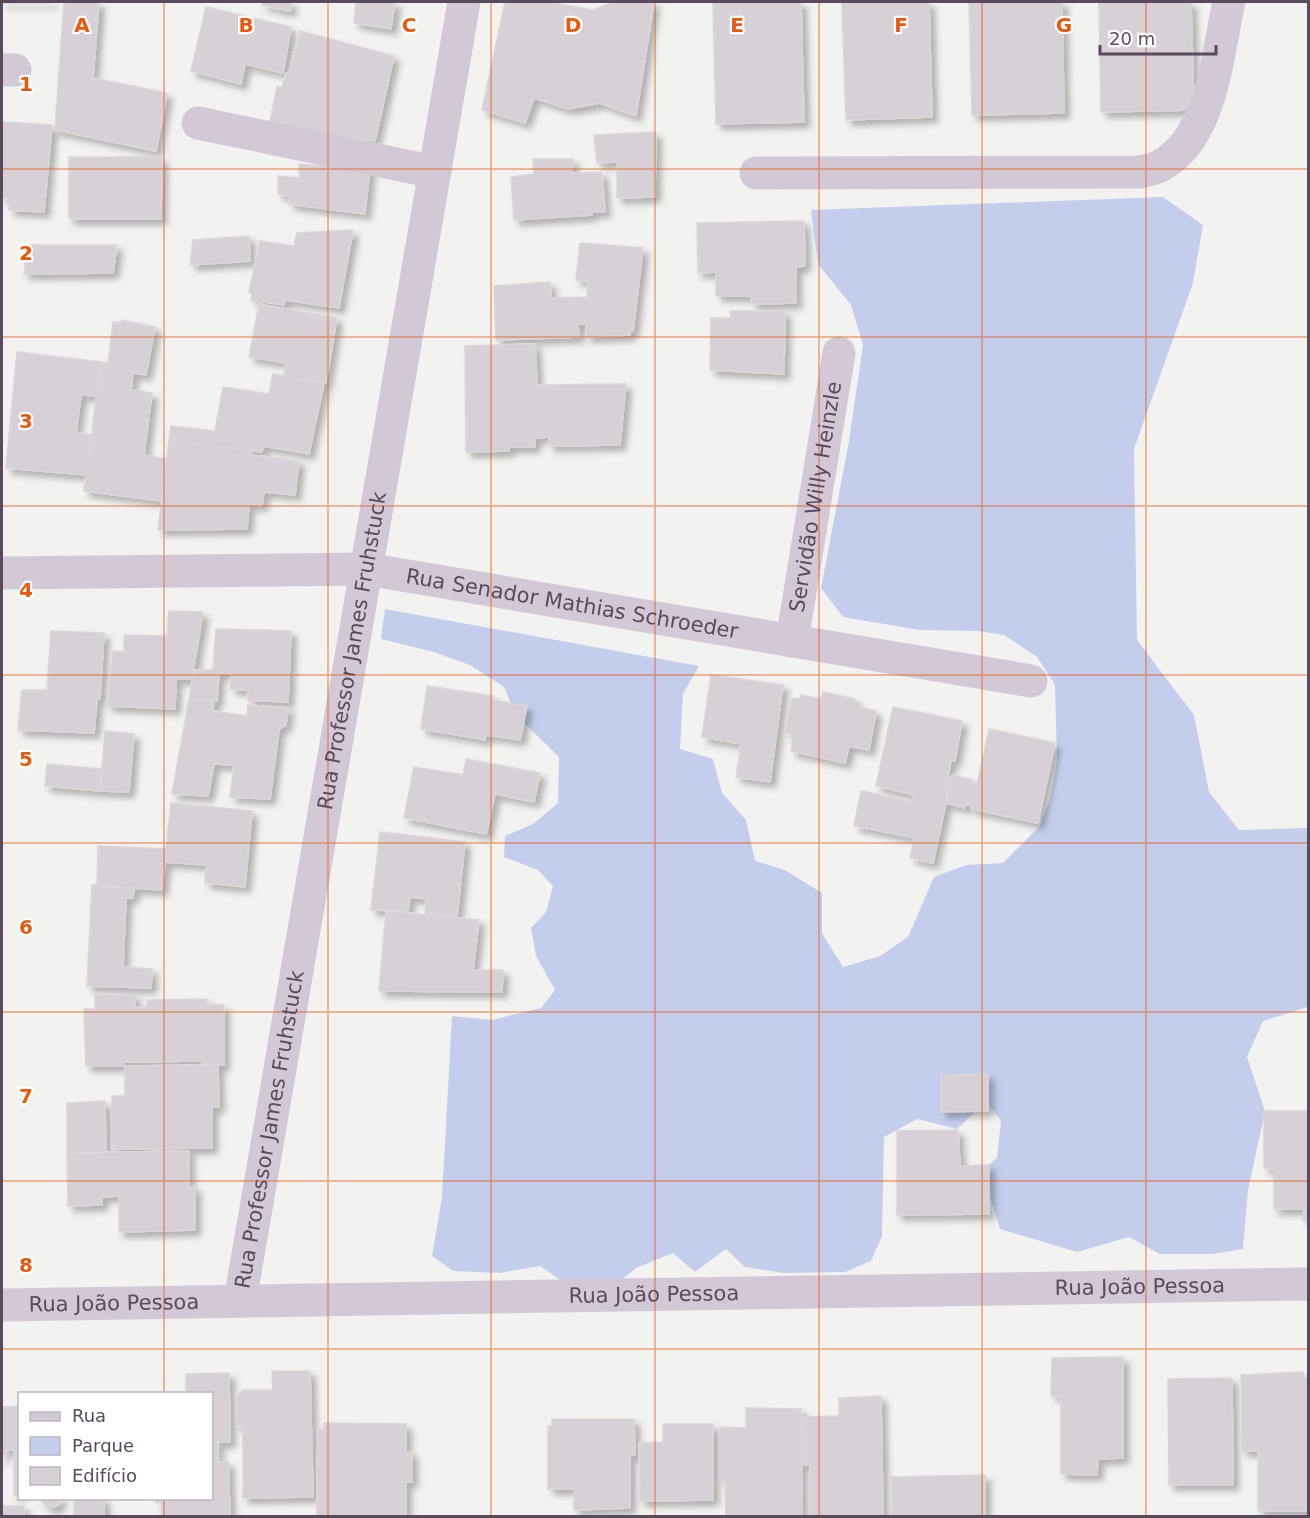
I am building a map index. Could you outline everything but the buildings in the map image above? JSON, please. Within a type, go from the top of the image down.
[{"type":"street","name":"Rua Professor James Fruhstuck","points":[[240,1301],[464,2]]},
{"type":"street","points":[[756,173],[1137,172],[1159,167],[1179,152],[1192,137],[1204,114],[1229,2]]},
{"type":"street","points":[[198,123],[435,171]]},
{"type":"street","name":"Servidão Willy Heinzle","points":[[792,641],[839,353]]},
{"type":"street","name":"Rua Senador Mathias Schroeder","points":[[2,573],[366,569],[1030,681]]},
{"type":"street","name":"Rua João Pessoa","points":[[2,1305],[1308,1284]]},
{"type":"green space","points":[[1163,197],[1203,225],[1193,283],[1134,449],[1137,640],[1194,715],[1209,792],[1239,830],[1308,828],[1308,1007],[1263,1021],[1247,1057],[1265,1111],[1248,1190],[1243,1249],[1213,1254],[1160,1254],[1129,1237],[1077,1252],[1000,1229],[990,1197],[969,1182],[997,1158],[1001,1121],[986,1102],[957,1129],[917,1119],[884,1137],[882,1236],[871,1261],[845,1272],[784,1273],[745,1267],[726,1249],[695,1272],[673,1253],[636,1268],[605,1293],[574,1289],[540,1266],[500,1273],[453,1271],[432,1256],[442,1197],[452,1016],[492,1020],[541,1008],[555,990],[536,956],[531,928],[546,912],[553,886],[538,870],[504,857],[505,836],[533,824],[558,803],[559,757],[516,715],[504,687],[470,665],[434,652],[381,639],[385,609],[699,666],[683,694],[680,749],[713,759],[722,793],[746,820],[755,861],[785,870],[822,893],[822,933],[843,967],[880,956],[908,937],[934,877],[966,865],[1003,863],[1040,826],[1050,799],[1057,761],[1055,685],[1037,657],[1004,635],[979,631],[920,630],[843,617],[821,588],[849,441],[863,345],[851,305],[818,264],[811,210]]}]
